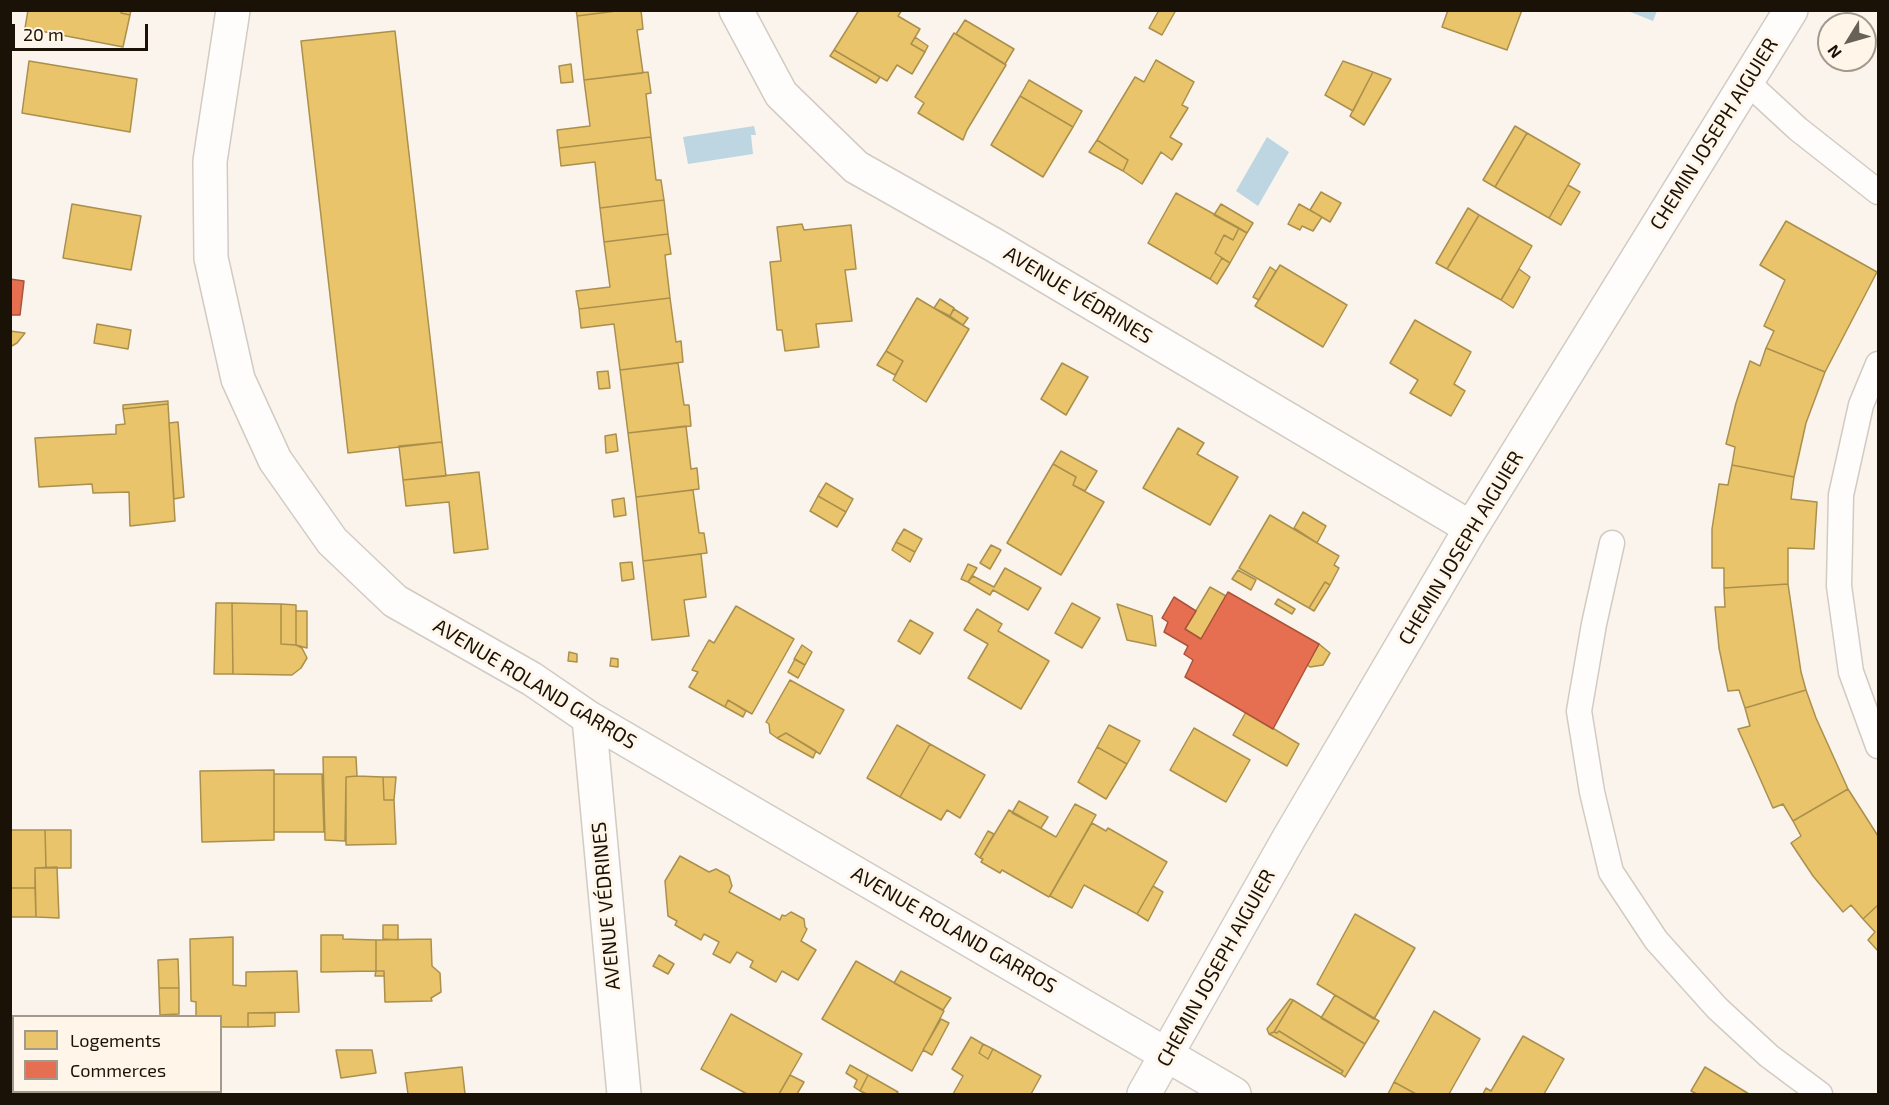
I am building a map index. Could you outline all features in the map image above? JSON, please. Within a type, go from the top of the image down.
[{"type":"street","name":"AVENUE ROLAND GARROS","points":[[233,10],[210,161],[211,258],[238,379],[275,460],[332,541],[395,601],[532,679],[589,718],[1234,1095]]},
{"type":"street","name":"AVENUE VÉDRINES","points":[[736,10],[781,94],[856,167],[994,245],[1471,528]]},
{"type":"street","name":"CHEMIN JOSEPH AIGUIER","points":[[1144,1095],[1288,838],[1471,528],[1791,10]]},
{"type":"street","name":"AVENUE VÉDRINES","points":[[589,718],[624,1095]]},
{"type":"lane","points":[[1747,81],[1798,129],[1878,192]]},
{"type":"lane","points":[[1878,364],[1861,405],[1840,495],[1839,586],[1851,672],[1878,746]]},
{"type":"lane","points":[[1612,543],[1594,624],[1579,711],[1592,792],[1611,872],[1656,940],[1717,1008],[1769,1056],[1820,1095]]},
{"type":"water","points":[[1628,10],[1657,11],[1653,21]]},
{"type":"water","points":[[754,126],[756,135],[751,135],[753,154],[688,164],[683,137]]},
{"type":"water","points":[[1267,137],[1289,152],[1258,206],[1236,191]]},
{"type":"building: Logements","points":[[28,10],[121,10],[121,13],[130,15],[123,47],[25,28]]},
{"type":"building: Logements","points":[[121,10],[131,10],[130,15],[121,13]]},
{"type":"building: Logements","points":[[576,10],[624,10],[577,16]]},
{"type":"building: Logements","points":[[641,10],[643,29],[637,30],[643,73],[584,80],[577,16]]},
{"type":"building: Logements","points":[[859,10],[902,10],[898,16],[920,29],[911,44],[925,52],[912,74],[897,65],[887,81],[834,50]]},
{"type":"building: Logements","points":[[1159,10],[1176,10],[1162,35],[1149,28]]},
{"type":"building: Logements","points":[[1448,10],[1522,10],[1507,50],[1442,27]]},
{"type":"building: Logements","points":[[965,20],[1014,49],[1005,64],[956,34]]},
{"type":"building: Logements","points":[[395,31],[442,442],[348,453],[301,41]]},
{"type":"building: Logements","points":[[954,33],[1006,65],[963,140],[918,113],[924,103],[915,97]]},
{"type":"building: Logements","points":[[915,37],[928,46],[925,52],[911,44]]},
{"type":"building: Logements","points":[[834,50],[880,77],[876,83],[830,56]]},
{"type":"building: Logements","points":[[1156,60],[1194,82],[1182,105],[1188,108],[1170,137],[1182,144],[1172,160],[1161,152],[1142,184],[1123,171],[1128,160],[1097,140],[1135,77],[1144,82]]},
{"type":"building: Logements","points":[[29,61],[137,79],[130,132],[22,113]]},
{"type":"building: Logements","points":[[1343,61],[1373,72],[1353,111],[1325,95]]},
{"type":"building: Logements","points":[[571,64],[573,82],[561,83],[559,66]]},
{"type":"building: Logements","points":[[648,72],[651,93],[646,94],[651,137],[559,148],[557,130],[590,126],[584,80]]},
{"type":"building: Logements","points":[[1373,72],[1391,79],[1364,125],[1350,116]]},
{"type":"building: Logements","points":[[1029,80],[1082,111],[1073,127],[1020,96]]},
{"type":"building: Logements","points":[[1020,96],[1073,127],[1043,177],[991,145]]},
{"type":"building: Logements","points":[[1515,126],[1527,133],[1495,187],[1483,180]]},
{"type":"building: Logements","points":[[1527,133],[1580,164],[1549,218],[1495,187]]},
{"type":"building: Logements","points":[[651,137],[656,180],[661,180],[664,200],[600,208],[595,162],[561,166],[559,148]]},
{"type":"building: Logements","points":[[1097,140],[1128,160],[1123,171],[1089,152]]},
{"type":"building: Logements","points":[[1568,185],[1580,192],[1561,225],[1549,218]]},
{"type":"building: Logements","points":[[1321,192],[1341,203],[1330,222],[1310,210]]},
{"type":"building: Logements","points":[[1176,193],[1239,228],[1233,240],[1224,235],[1215,253],[1222,258],[1210,279],[1148,243]]},
{"type":"building: Logements","points":[[664,200],[668,234],[604,242],[600,208]]},
{"type":"building: Logements","points":[[72,204],[141,216],[131,270],[63,258]]},
{"type":"building: Logements","points":[[1221,204],[1253,223],[1247,233],[1214,215]]},
{"type":"building: Logements","points":[[1299,204],[1322,217],[1313,231],[1302,226],[1300,230],[1288,224]]},
{"type":"building: Logements","points":[[1468,208],[1479,215],[1447,269],[1436,263]]},
{"type":"building: Logements","points":[[1479,215],[1532,246],[1501,300],[1447,269]]},
{"type":"building: Logements","points":[[1786,221],[1877,272],[1825,372],[1766,348],[1774,331],[1764,326],[1785,280],[1760,265]]},
{"type":"building: Logements","points":[[802,224],[804,230],[851,225],[856,269],[845,270],[852,321],[816,324],[819,347],[785,351],[782,330],[777,330],[770,262],[781,261],[777,227]]},
{"type":"building: Logements","points":[[1239,228],[1247,233],[1230,263],[1215,253],[1224,235],[1233,240]]},
{"type":"building: Logements","points":[[668,234],[671,254],[665,255],[670,298],[579,309],[576,291],[610,287],[604,242]]},
{"type":"building: Logements","points":[[1222,258],[1230,263],[1217,284],[1210,279]]},
{"type":"building: Logements","points":[[1280,265],[1347,305],[1323,347],[1255,306]]},
{"type":"building: Logements","points":[[1270,267],[1276,271],[1259,300],[1253,297]]},
{"type":"building: Logements","points":[[1519,269],[1530,277],[1513,308],[1501,300]]},
{"type":"building: Logements","points":[[670,298],[676,342],[681,341],[683,362],[620,370],[614,324],[581,328],[579,309]]},
{"type":"building: Logements","points":[[917,298],[969,329],[926,402],[893,380],[903,361],[886,351]]},
{"type":"building: Logements","points":[[940,299],[954,308],[950,316],[934,308]]},
{"type":"building: Logements","points":[[954,309],[968,318],[963,325],[950,316]]},
{"type":"building: Logements","points":[[1415,320],[1471,352],[1454,384],[1465,391],[1451,416],[1410,393],[1418,380],[1390,363]]},
{"type":"building: Logements","points":[[97,324],[131,330],[128,349],[94,343]]},
{"type":"building: Logements","points":[[10,331],[25,333],[17,343],[10,347]]},
{"type":"building: Logements","points":[[1766,348],[1825,372],[1806,423],[1794,477],[1732,465],[1735,447],[1726,444],[1750,361],[1760,366]]},
{"type":"building: Logements","points":[[886,351],[903,361],[895,375],[877,365]]},
{"type":"building: Logements","points":[[678,363],[684,405],[689,405],[691,426],[628,433],[620,370]]},
{"type":"building: Logements","points":[[1062,363],[1088,377],[1066,415],[1041,399]]},
{"type":"building: Logements","points":[[608,371],[610,388],[599,389],[597,372]]},
{"type":"building: Logements","points":[[168,401],[168,404],[123,409],[123,405]]},
{"type":"building: Logements","points":[[168,404],[175,521],[130,526],[129,492],[93,493],[92,484],[39,487],[35,438],[116,434],[116,425],[125,424],[123,409]]},
{"type":"building: Logements","points":[[178,422],[184,497],[174,499],[169,423]]},
{"type":"building: Logements","points":[[686,426],[691,469],[697,468],[699,489],[636,497],[628,433]]},
{"type":"building: Logements","points":[[1178,428],[1204,443],[1197,454],[1238,477],[1210,525],[1143,488]]},
{"type":"building: Logements","points":[[616,434],[618,451],[606,453],[605,436]]},
{"type":"building: Logements","points":[[442,442],[446,476],[403,480],[399,446]]},
{"type":"building: Logements","points":[[1061,451],[1097,471],[1085,491],[1073,485],[1076,477],[1053,464]]},
{"type":"building: Logements","points":[[1053,464],[1076,477],[1073,485],[1104,502],[1061,575],[1007,543]]},
{"type":"building: Logements","points":[[1732,465],[1794,477],[1791,499],[1817,502],[1814,549],[1788,548],[1788,584],[1724,588],[1724,568],[1712,568],[1712,529],[1719,484],[1728,485]]},
{"type":"building: Logements","points":[[479,472],[488,549],[454,553],[449,502],[406,506],[403,480]]},
{"type":"building: Logements","points":[[826,483],[853,499],[846,512],[818,496]]},
{"type":"building: Logements","points":[[693,490],[699,533],[704,533],[707,553],[643,561],[636,497]]},
{"type":"building: Logements","points":[[818,496],[846,512],[837,527],[810,511]]},
{"type":"building: Logements","points":[[624,498],[626,515],[614,517],[612,500]]},
{"type":"building: Logements","points":[[1303,512],[1326,526],[1317,543],[1294,528]]},
{"type":"building: Logements","points":[[1270,515],[1339,556],[1334,565],[1339,568],[1330,585],[1325,582],[1309,608],[1239,568]]},
{"type":"building: Logements","points":[[904,529],[922,539],[915,552],[896,542]]},
{"type":"building: Logements","points":[[896,542],[915,552],[910,562],[892,550]]},
{"type":"building: Logements","points":[[991,545],[1001,550],[990,569],[980,563]]},
{"type":"building: Logements","points":[[701,554],[706,597],[684,600],[689,636],[652,640],[643,561]]},
{"type":"building: Logements","points":[[632,562],[634,579],[622,581],[620,563]]},
{"type":"building: Logements","points":[[968,564],[977,568],[968,582],[961,579]]},
{"type":"building: Logements","points":[[1005,568],[1041,588],[1028,610],[993,590],[990,595],[968,582],[973,576],[994,587]]},
{"type":"building: Logements","points":[[1238,570],[1256,580],[1251,590],[1232,579]]},
{"type":"building: Logements","points":[[1325,582],[1330,585],[1314,611],[1309,608]]},
{"type":"building: Logements","points":[[1788,584],[1801,672],[1806,690],[1745,708],[1739,690],[1728,691],[1719,648],[1715,607],[1725,607],[1724,588]]},
{"type":"building: Logements","points":[[1210,587],[1226,596],[1201,639],[1185,629]]},
{"type":"building: Logements","points":[[1278,599],[1295,609],[1292,614],[1275,604]]},
{"type":"building: Logements","points":[[216,603],[232,603],[233,674],[214,674]]},
{"type":"building: Logements","points":[[232,603],[281,604],[281,644],[296,645],[302,648],[307,658],[301,668],[292,675],[233,674]]},
{"type":"building: Logements","points":[[1072,603],[1100,618],[1082,648],[1055,633]]},
{"type":"building: Logements","points":[[281,604],[296,605],[296,645],[281,644]]},
{"type":"building: Logements","points":[[1117,604],[1152,616],[1156,646],[1127,640]]},
{"type":"building: Logements","points":[[736,606],[794,639],[752,714],[728,700],[725,707],[689,687],[698,672],[692,670],[709,640],[714,643]]},
{"type":"building: Logements","points":[[977,609],[1002,624],[998,631],[1049,661],[1021,709],[968,678],[988,644],[964,630]]},
{"type":"building: Logements","points":[[296,611],[307,611],[307,648],[296,645]]},
{"type":"building: Logements","points":[[910,620],[933,633],[920,654],[898,641]]},
{"type":"building: Logements","points":[[1319,644],[1330,653],[1323,665],[1310,667],[1307,665]]},
{"type":"building: Logements","points":[[802,645],[812,652],[805,665],[794,659]]},
{"type":"building: Logements","points":[[569,652],[577,654],[577,662],[568,661]]},
{"type":"building: Logements","points":[[611,658],[618,659],[618,667],[610,666]]},
{"type":"building: Logements","points":[[795,659],[805,665],[798,678],[788,672]]},
{"type":"building: Logements","points":[[790,680],[844,710],[820,754],[786,733],[777,738],[770,733],[769,724],[766,722]]},
{"type":"building: Logements","points":[[1806,690],[1848,789],[1793,821],[1783,804],[1773,808],[1738,729],[1750,726],[1745,708]]},
{"type":"building: Logements","points":[[728,700],[746,711],[743,717],[725,707]]},
{"type":"building: Logements","points":[[1246,712],[1299,744],[1287,766],[1233,735]]},
{"type":"building: Logements","points":[[897,725],[930,744],[900,797],[867,778]]},
{"type":"building: Logements","points":[[1109,725],[1140,741],[1127,764],[1097,747]]},
{"type":"building: Logements","points":[[1194,728],[1250,760],[1226,802],[1170,770]]},
{"type":"building: Logements","points":[[786,733],[816,751],[813,758],[777,738]]},
{"type":"building: Logements","points":[[930,744],[985,775],[960,818],[947,810],[941,820],[900,797]]},
{"type":"building: Logements","points":[[1097,747],[1127,764],[1106,799],[1078,782]]},
{"type":"building: Logements","points":[[323,757],[356,757],[357,776],[346,777],[345,841],[325,840]]},
{"type":"building: Logements","points":[[274,770],[274,840],[202,842],[200,771]]},
{"type":"building: Logements","points":[[274,774],[322,774],[324,832],[274,832]]},
{"type":"building: Logements","points":[[346,777],[383,777],[384,800],[394,800],[396,844],[346,845]]},
{"type":"building: Logements","points":[[383,777],[396,777],[394,800],[384,800]]},
{"type":"building: Logements","points":[[1848,789],[1878,836],[1878,905],[1863,919],[1851,905],[1843,912],[1813,876],[1791,843],[1801,836],[1793,821]]},
{"type":"building: Logements","points":[[1019,801],[1048,817],[1041,828],[1012,813]]},
{"type":"building: Logements","points":[[1075,804],[1096,815],[1049,897],[1002,870],[1000,873],[981,862],[983,859],[980,858],[1009,810],[1056,837]]},
{"type":"building: Logements","points":[[1092,823],[1106,831],[1108,828],[1167,862],[1137,914],[1084,885],[1072,908],[1050,896]]},
{"type":"building: Logements","points":[[10,830],[45,830],[46,868],[35,868],[35,888],[10,888]]},
{"type":"building: Logements","points":[[45,830],[71,830],[71,868],[46,868]]},
{"type":"building: Logements","points":[[988,831],[994,834],[980,858],[975,854]]},
{"type":"building: Logements","points":[[680,856],[709,872],[716,869],[729,876],[732,886],[729,892],[780,920],[782,915],[785,916],[791,912],[804,919],[807,929],[801,941],[816,950],[798,980],[782,971],[776,982],[750,967],[753,961],[737,952],[730,963],[713,954],[719,942],[704,934],[701,940],[675,925],[677,921],[668,916],[665,881]]},
{"type":"building: Logements","points":[[57,867],[59,918],[36,917],[35,868]]},
{"type":"building: Logements","points":[[1153,886],[1163,892],[1148,921],[1137,914]]},
{"type":"building: Logements","points":[[10,888],[35,888],[36,917],[10,917]]},
{"type":"building: Logements","points":[[1878,905],[1878,951],[1868,940],[1875,932],[1863,919]]},
{"type":"building: Logements","points":[[1355,914],[1415,948],[1374,1019],[1317,984]]},
{"type":"building: Logements","points":[[383,925],[398,925],[398,940],[383,939]]},
{"type":"building: Logements","points":[[321,935],[343,935],[343,939],[376,940],[376,971],[321,972]]},
{"type":"building: Logements","points":[[233,937],[233,985],[246,986],[246,972],[297,971],[299,1012],[248,1013],[248,1027],[222,1027],[222,1015],[196,1015],[196,1002],[191,1001],[190,939]]},
{"type":"building: Logements","points":[[431,939],[432,966],[440,973],[441,992],[431,998],[432,1001],[385,1002],[384,971],[376,971],[376,940]]},
{"type":"building: Logements","points":[[659,955],[674,964],[668,974],[653,966]]},
{"type":"building: Logements","points":[[178,959],[179,988],[159,988],[158,960]]},
{"type":"building: Logements","points":[[856,961],[944,1011],[912,1071],[822,1019]]},
{"type":"building: Logements","points":[[376,971],[384,971],[384,976],[375,976]]},
{"type":"building: Logements","points":[[901,971],[951,998],[943,1010],[894,983]]},
{"type":"building: Logements","points":[[159,988],[179,988],[179,1014],[160,1015]]},
{"type":"building: Logements","points":[[1335,995],[1379,1021],[1365,1044],[1321,1018]]},
{"type":"building: Logements","points":[[1290,999],[1293,1000],[1274,1032],[1269,1034],[1267,1029]]},
{"type":"building: Logements","points":[[1293,1000],[1365,1044],[1345,1077],[1341,1074],[1343,1071],[1279,1031],[1274,1032]]},
{"type":"building: Logements","points":[[1434,1011],[1480,1039],[1449,1094],[1416,1094],[1394,1082]]},
{"type":"building: Logements","points":[[248,1013],[275,1013],[275,1026],[248,1027]]},
{"type":"building: Logements","points":[[731,1014],[802,1054],[779,1094],[747,1094],[701,1069]]},
{"type":"building: Logements","points":[[941,1019],[949,1023],[932,1055],[923,1050]]},
{"type":"building: Logements","points":[[1279,1031],[1343,1071],[1341,1074],[1269,1034]]},
{"type":"building: Logements","points":[[1523,1036],[1564,1059],[1544,1094],[1483,1094],[1486,1088],[1491,1091]]},
{"type":"building: Logements","points":[[971,1037],[983,1044],[979,1053],[988,1059],[993,1049],[1041,1076],[1031,1094],[953,1094],[963,1076],[952,1069]]},
{"type":"building: Logements","points":[[983,1044],[993,1049],[988,1059],[979,1053]]},
{"type":"building: Logements","points":[[336,1050],[372,1050],[376,1073],[341,1078]]},
{"type":"building: Logements","points":[[850,1065],[868,1075],[860,1091],[854,1087],[857,1080],[846,1073]]},
{"type":"building: Logements","points":[[462,1067],[465,1094],[408,1094],[405,1073]]},
{"type":"building: Logements","points":[[1705,1067],[1749,1094],[1697,1094],[1691,1091]]},
{"type":"building: Logements","points":[[790,1075],[804,1082],[797,1094],[779,1094]]},
{"type":"building: Logements","points":[[868,1075],[898,1092],[896,1094],[867,1094],[860,1091]]},
{"type":"building: Logements","points":[[1394,1082],[1416,1094],[1388,1094]]},
{"type":"building: Logements","points":[[168,1093],[211,1093],[211,1094]]},
{"type":"building: Commerces","points":[[10,279],[24,281],[20,315],[10,315]]},
{"type":"building: Commerces","points":[[1228,592],[1319,644],[1273,729],[1185,677],[1193,660],[1184,654],[1188,646],[1164,632],[1168,622],[1162,618],[1174,597],[1196,611],[1185,629],[1201,639]]}]
